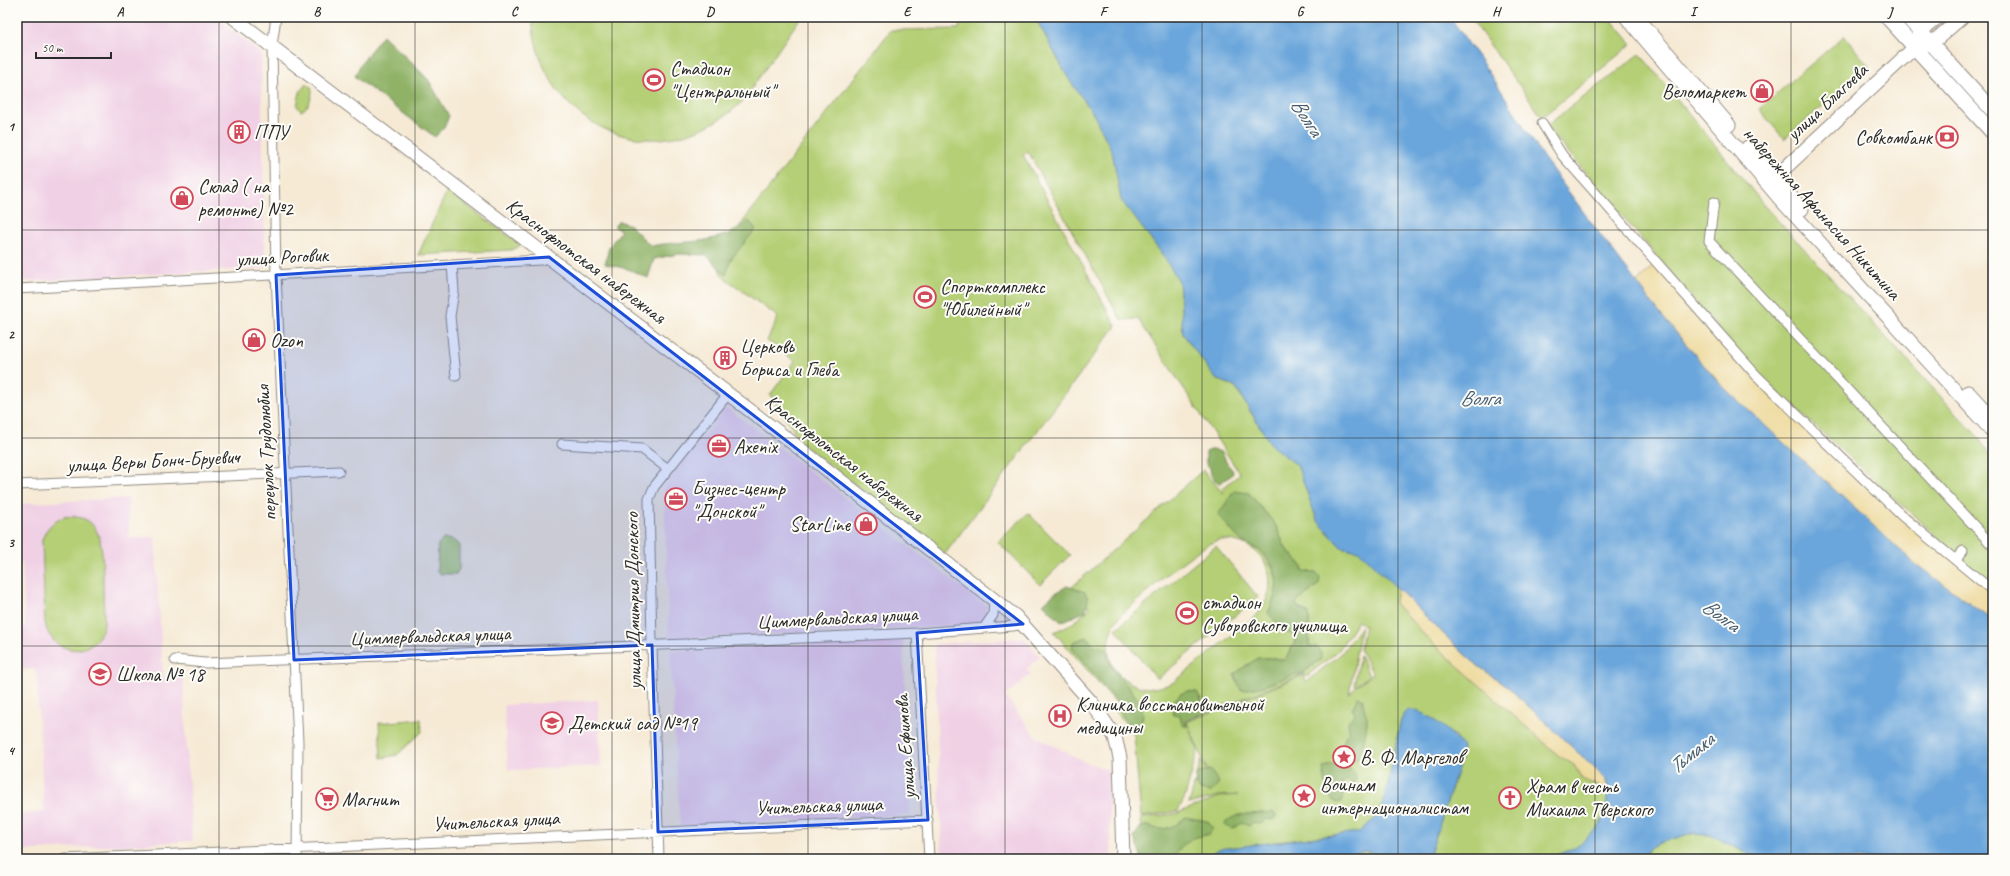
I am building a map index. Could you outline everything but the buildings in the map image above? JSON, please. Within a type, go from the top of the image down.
[{"type":"main road","name":"Краснофлотская набережная","points":[[233,17],[728,394],[994,599],[1023,624],[1092,703],[1115,737],[1120,758],[1123,859]]},
{"type":"main road","name":"набережная Афанасия Никитина","points":[[1626,17],[1993,432]]},
{"type":"main road","name":"набережная Афанасия Никитина","points":[[1638,17],[1771,181],[1993,419]]},
{"type":"main road","points":[[1887,17],[1993,133]]},
{"type":"main road","points":[[1907,17],[1993,111]]},
{"type":"main road","name":"улица Благоева","points":[[1771,181],[1914,48],[1920,32],[1938,17]]},
{"type":"main road","name":"улица Благоева","points":[[1914,48],[1931,44],[1962,17]]},
{"type":"street","name":"переулок Трудолюбия","points":[[276,17],[272,46],[276,275],[298,742],[296,854]]},
{"type":"street","points":[[1542,123],[1562,155],[1756,375],[1902,516],[1993,591]]},
{"type":"street","points":[[1714,202],[1709,241],[1993,546]]},
{"type":"street","name":"улица Роговик","points":[[17,289],[541,260],[549,257]]},
{"type":"street","points":[[452,265],[454,291],[450,316],[456,376]]},
{"type":"street","name":"улица Дмитрия Донского","points":[[659,859],[649,499],[654,487],[728,394]]},
{"type":"street","points":[[562,444],[642,449],[668,469]]},
{"type":"street","name":"улица Веры Бонч-Бруевич","points":[[17,485],[340,471]]},
{"type":"street","points":[[1955,560],[1962,551]]},
{"type":"street","points":[[984,628],[993,615],[994,599]]},
{"type":"street","name":"Циммервальдская улица","points":[[175,660],[205,664],[918,633],[1023,624]]},
{"type":"street","name":"улица Ефимова","points":[[918,633],[930,859]]},
{"type":"street","name":"Учительская улица","points":[[65,859],[296,854],[658,832],[928,820]]},
{"type":"highlighted area","points":[[549,257],[1023,624],[917,633],[928,820],[658,832],[652,645],[294,660],[276,275]]},
{"type":"shaded area","points":[[17,17],[215,17],[261,53],[265,268],[17,282]]},
{"type":"shaded area","points":[[726,407],[987,606],[984,620],[975,625],[669,639],[664,487]]},
{"type":"shaded area","name":"Школа № 18","points":[[128,498],[129,538],[155,537],[163,678],[183,678],[192,841],[17,851],[17,814],[44,812],[36,669],[17,670],[17,628],[25,627],[22,562],[17,562],[17,504]]},
{"type":"shaded area","points":[[1024,638],[1040,657],[1026,669],[1031,674],[1005,696],[1035,736],[1085,762],[1108,770],[1111,859],[942,859],[934,644]]},
{"type":"shaded area","points":[[903,639],[910,815],[680,826],[670,651]]},
{"type":"shaded area","name":"Детский сад №19","points":[[598,700],[601,766],[508,770],[504,705]]},
{"type":"green space","name":"Стадион \"Центральный\"","points":[[532,17],[801,17],[747,95],[732,111],[694,132],[661,139],[629,137],[599,126],[574,108],[553,84],[539,53]]},
{"type":"green space","points":[[961,17],[1035,17],[1070,81],[1093,113],[1112,151],[1122,200],[1160,251],[1179,281],[1183,334],[1216,379],[1234,386],[1272,446],[1297,465],[1317,520],[1341,547],[1359,551],[1397,588],[1395,603],[1430,641],[1558,755],[1574,765],[1582,779],[1609,791],[1605,814],[1598,828],[1575,848],[1548,859],[1424,859],[1430,854],[1460,762],[1463,747],[1456,737],[1424,714],[1400,723],[1387,789],[1378,816],[1359,832],[1219,849],[1203,859],[1143,859],[1141,818],[1175,814],[1219,797],[1238,795],[1219,796],[1189,804],[1201,761],[1209,774],[1187,722],[1304,675],[1306,682],[1341,654],[1361,626],[1349,694],[1355,687],[1373,674],[1360,649],[1365,626],[1358,621],[1338,651],[1307,676],[1304,674],[1186,721],[1198,750],[1185,797],[1178,811],[1141,817],[1134,734],[1114,709],[1118,705],[1054,632],[1073,623],[1090,608],[1072,587],[1203,470],[1223,493],[1223,488],[1240,474],[1138,319],[1121,320],[1028,151],[1023,155],[1116,326],[945,554],[797,440],[796,434],[770,395],[795,361],[767,341],[778,317],[722,276],[715,258],[891,30],[959,29]],"holes":[[[1249,493],[1275,524],[1285,547],[1302,566],[1303,571],[1312,573],[1319,584],[1295,604],[1309,614],[1309,646],[1321,659],[1303,673],[1293,675],[1261,687],[1241,690],[1238,681],[1246,665],[1252,664],[1258,658],[1275,658],[1285,660],[1295,642],[1293,634],[1268,613],[1276,596],[1277,582],[1273,568],[1260,551],[1243,542]],[[1219,540],[1235,541],[1248,546],[1259,554],[1266,565],[1270,577],[1269,591],[1264,604],[1255,617],[1174,682],[1156,687],[1140,687],[1127,681],[1116,671],[1110,658],[1108,643],[1112,628],[1123,613],[1183,562],[1208,545]],[[1087,637],[1095,646],[1108,651],[1109,660],[1120,678],[1126,721],[1121,705],[1115,699]],[[1201,697],[1203,705],[1202,713],[1186,721],[1187,726],[1182,724],[1180,715]]]},
{"type":"green space","points":[[1470,17],[1609,17],[1632,44],[1542,117]]},
{"type":"green space","points":[[383,35],[428,79],[449,116],[444,128],[435,137],[355,77],[361,63]]},
{"type":"green space","points":[[1844,36],[1869,66],[1784,139],[1759,109]]},
{"type":"green space","points":[[1640,54],[1770,212],[1978,437],[1993,460],[1993,587],[1756,373],[1546,126]]},
{"type":"green space","points":[[306,84],[311,87],[312,93],[308,104],[301,111],[297,106],[300,92]]},
{"type":"green space","points":[[447,191],[521,245],[512,250],[418,255]]},
{"type":"green space","points":[[619,221],[630,225],[651,246],[716,238],[731,233],[749,221],[756,229],[731,259],[726,275],[706,255],[678,254],[654,259],[648,278],[628,269],[605,264],[609,247],[621,231],[614,226]]},
{"type":"green space","points":[[1213,449],[1223,453],[1226,462],[1233,471],[1232,475],[1218,484],[1211,475],[1210,468],[1206,464],[1206,452]]},
{"type":"green space","points":[[1234,491],[1249,493],[1275,524],[1285,547],[1302,566],[1303,571],[1316,572],[1320,577],[1319,584],[1295,604],[1309,614],[1309,646],[1317,647],[1321,651],[1321,659],[1303,673],[1293,675],[1261,687],[1241,690],[1234,674],[1258,658],[1275,658],[1285,660],[1295,642],[1293,634],[1284,632],[1268,613],[1276,588],[1275,573],[1272,565],[1260,551],[1240,539],[1218,515]]},
{"type":"green space","points":[[1028,513],[1070,555],[1040,585],[998,542]]},
{"type":"green space","points":[[64,517],[77,517],[87,520],[94,527],[101,545],[102,556],[104,625],[99,636],[92,644],[74,650],[64,648],[56,642],[49,634],[45,623],[42,540],[45,532],[50,526]]},
{"type":"green space","points":[[443,539],[453,540],[459,545],[459,569],[456,574],[441,574],[437,571],[438,544]]},
{"type":"green space","name":"стадион Суворовского училища","points":[[1216,546],[1258,597],[1157,679],[1116,629]]},
{"type":"green space","points":[[1067,586],[1085,592],[1088,599],[1086,611],[1061,622],[1043,604],[1054,594]]},
{"type":"green space","points":[[1087,637],[1095,646],[1100,645],[1108,651],[1109,659],[1113,668],[1134,693],[1139,702],[1142,710],[1142,719],[1137,728],[1126,721],[1119,709],[1121,705],[1072,648],[1073,642]]},
{"type":"green space","points":[[1360,655],[1369,676],[1354,686]]},
{"type":"green space","points":[[1188,691],[1197,692],[1203,705],[1202,713],[1186,721],[1186,727],[1182,724],[1180,715],[1173,714],[1172,703],[1180,694]]},
{"type":"green space","points":[[1358,697],[1363,699],[1367,721],[1363,746],[1357,760],[1351,759],[1349,750],[1340,752],[1346,735],[1349,732],[1348,721],[1355,714],[1352,709]]},
{"type":"green space","points":[[421,719],[422,732],[397,755],[381,758],[379,723]]},
{"type":"green space","points":[[1330,765],[1347,767],[1353,771],[1356,780],[1352,784],[1347,780],[1342,784],[1344,792],[1341,802],[1337,803],[1332,800],[1326,786],[1323,768]]},
{"type":"green space","points":[[1210,770],[1219,782],[1216,788],[1211,792],[1200,790],[1196,784],[1196,774]]},
{"type":"green space","points":[[1273,812],[1276,817],[1272,820],[1267,819],[1261,824],[1253,822],[1249,826],[1242,823],[1232,829],[1225,825],[1226,821],[1238,815]]},
{"type":"green space","points":[[1185,817],[1207,821],[1213,828],[1209,834],[1193,838],[1183,845],[1172,858],[1162,856],[1158,859],[1141,859],[1134,836],[1140,828],[1147,825],[1157,829],[1167,828],[1177,824]]},
{"type":"green space","points":[[1689,834],[1711,835],[1758,859],[1637,859],[1659,843]]},
{"type":"green space","points":[[1365,851],[1376,853],[1383,859],[1374,854],[1371,859],[1341,859]]},
{"type":"sand","points":[[1655,263],[1754,376],[1993,592],[1993,620],[1914,563],[1721,385],[1661,315],[1637,283]]},
{"type":"sand","points":[[1397,588],[1460,650],[1477,665],[1509,688],[1605,778],[1609,791],[1582,779],[1574,765],[1558,755],[1430,641],[1395,603]]},
{"type":"water","name":"Волга","points":[[1035,17],[1450,17],[1497,84],[1543,157],[1590,221],[1661,315],[1721,385],[1914,563],[1993,620],[1993,859],[1758,859],[1711,835],[1689,834],[1659,843],[1637,859],[1548,859],[1575,848],[1598,828],[1605,814],[1609,791],[1605,778],[1509,688],[1477,665],[1460,650],[1359,551],[1341,547],[1317,520],[1297,465],[1272,446],[1235,386],[1216,379],[1183,334],[1179,281],[1160,251],[1121,200],[1112,151],[1093,113],[1070,81]]},
{"type":"water","points":[[1408,710],[1422,713],[1438,723],[1453,735],[1463,747],[1460,762],[1430,854],[1424,859],[1383,859],[1376,853],[1365,851],[1341,859],[1203,859],[1219,849],[1359,832],[1378,816],[1387,789],[1400,723],[1404,713]]},
{"type":"place","name":"Стадион \"Центральный\"","points":[[654,80]]},
{"type":"place","name":"Веломаркет","points":[[1762,91]]},
{"type":"place","name":"ППУ","points":[[239,132]]},
{"type":"place","name":"Совкомбанк","points":[[1947,137]]},
{"type":"place","name":"Склад ( на ремонте) №2","points":[[182,198]]},
{"type":"place","name":"Спорткомплекс \"Юбилейный\"","points":[[925,297]]},
{"type":"place","name":"Ozon","points":[[254,340]]},
{"type":"place","name":"Церковь Бориса и Глеба","points":[[725,358]]},
{"type":"place","name":"Axenix","points":[[719,446]]},
{"type":"place","name":"Бизнес-центр \"Донской\"","points":[[676,499]]},
{"type":"place","name":"StarLine","points":[[866,524]]},
{"type":"place","name":"стадион Суворовского училища","points":[[1187,613]]},
{"type":"place","name":"Школа № 18","points":[[100,674]]},
{"type":"place","name":"Клиника восстановительной медицины","points":[[1060,716]]},
{"type":"place","name":"Детский сад №19","points":[[552,723]]},
{"type":"place","name":"В. Ф. Маргелов","points":[[1344,757]]},
{"type":"place","name":"Воинам интернационалистам","points":[[1304,796]]},
{"type":"place","name":"Храм в честь Михаила Тверского","points":[[1510,798]]},
{"type":"place","name":"Магнит","points":[[327,799]]},
{"type":"water label","name":"Тьмака","points":[[1691,753]]}]
